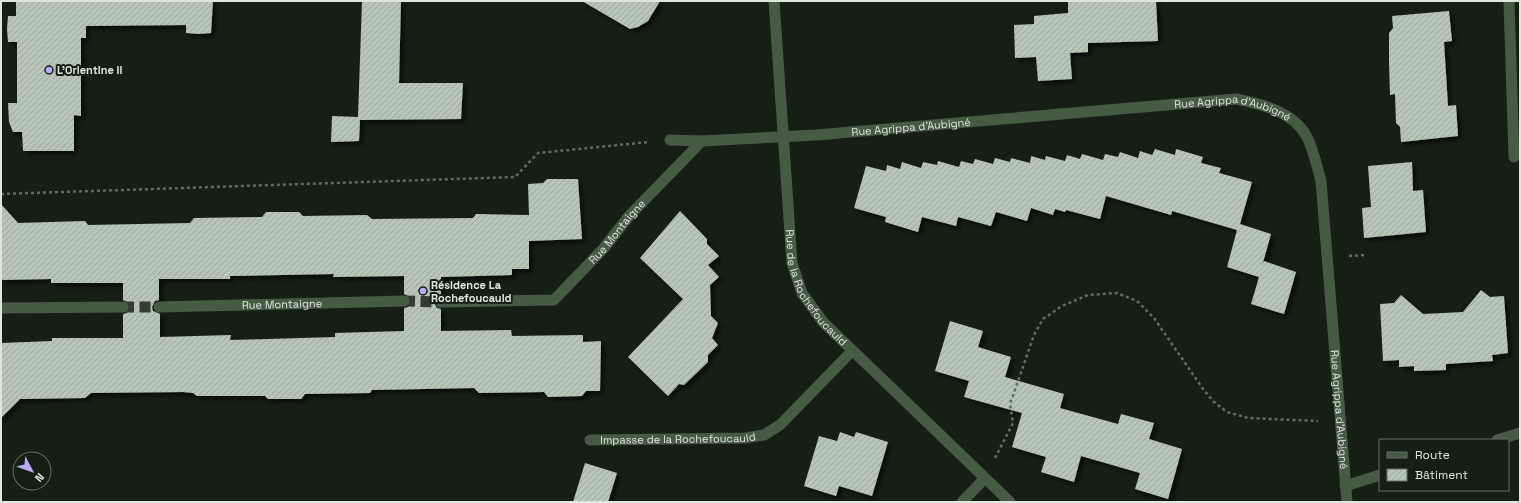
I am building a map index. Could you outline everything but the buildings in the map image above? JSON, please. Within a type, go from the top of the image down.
[{"type":"street","name":"Rue de la Rochefoucauld","points":[[774,1],[792,263],[802,293],[823,322],[1010,502]]},
{"type":"street","points":[[1509,1],[1514,157]]},
{"type":"street","name":"Rue Agrippa d'Aubigné","points":[[783,137],[1236,99],[1262,104],[1289,117],[1307,136],[1321,181],[1347,502]]},
{"type":"street","points":[[670,140],[702,141],[783,137]]},
{"type":"street","name":"Rue Montaigne","points":[[441,302],[554,300],[604,248],[629,216],[702,141]]},
{"type":"street","name":"Rue Montaigne","points":[[160,307],[404,301]]},
{"type":"street","points":[[1,308],[123,307]]},
{"type":"street","name":"Impasse de la Rochefoucauld","points":[[590,440],[745,438],[764,435],[780,425],[852,351]]},
{"type":"street","points":[[1500,439],[1520,433]]},
{"type":"street","points":[[1345,486],[1379,475]]},
{"type":"street","points":[[962,502],[985,478]]},
{"type":"path","points":[[1,194],[514,177],[538,153],[670,140]]},
{"type":"path","points":[[985,478],[1013,423],[1010,404],[1034,335],[1044,320],[1062,306],[1088,295],[1117,294],[1137,301],[1154,318],[1203,389],[1214,402],[1227,412],[1248,418],[1340,422]]},
{"type":"tunnel","points":[[404,301],[441,302]]},
{"type":"tunnel","points":[[123,307],[159,307]]},
{"type":"place","name":"L'Orientine II","points":[[49,70]]},
{"type":"place","name":"Résidence La Rochefoucauld","points":[[423,291]]}]
